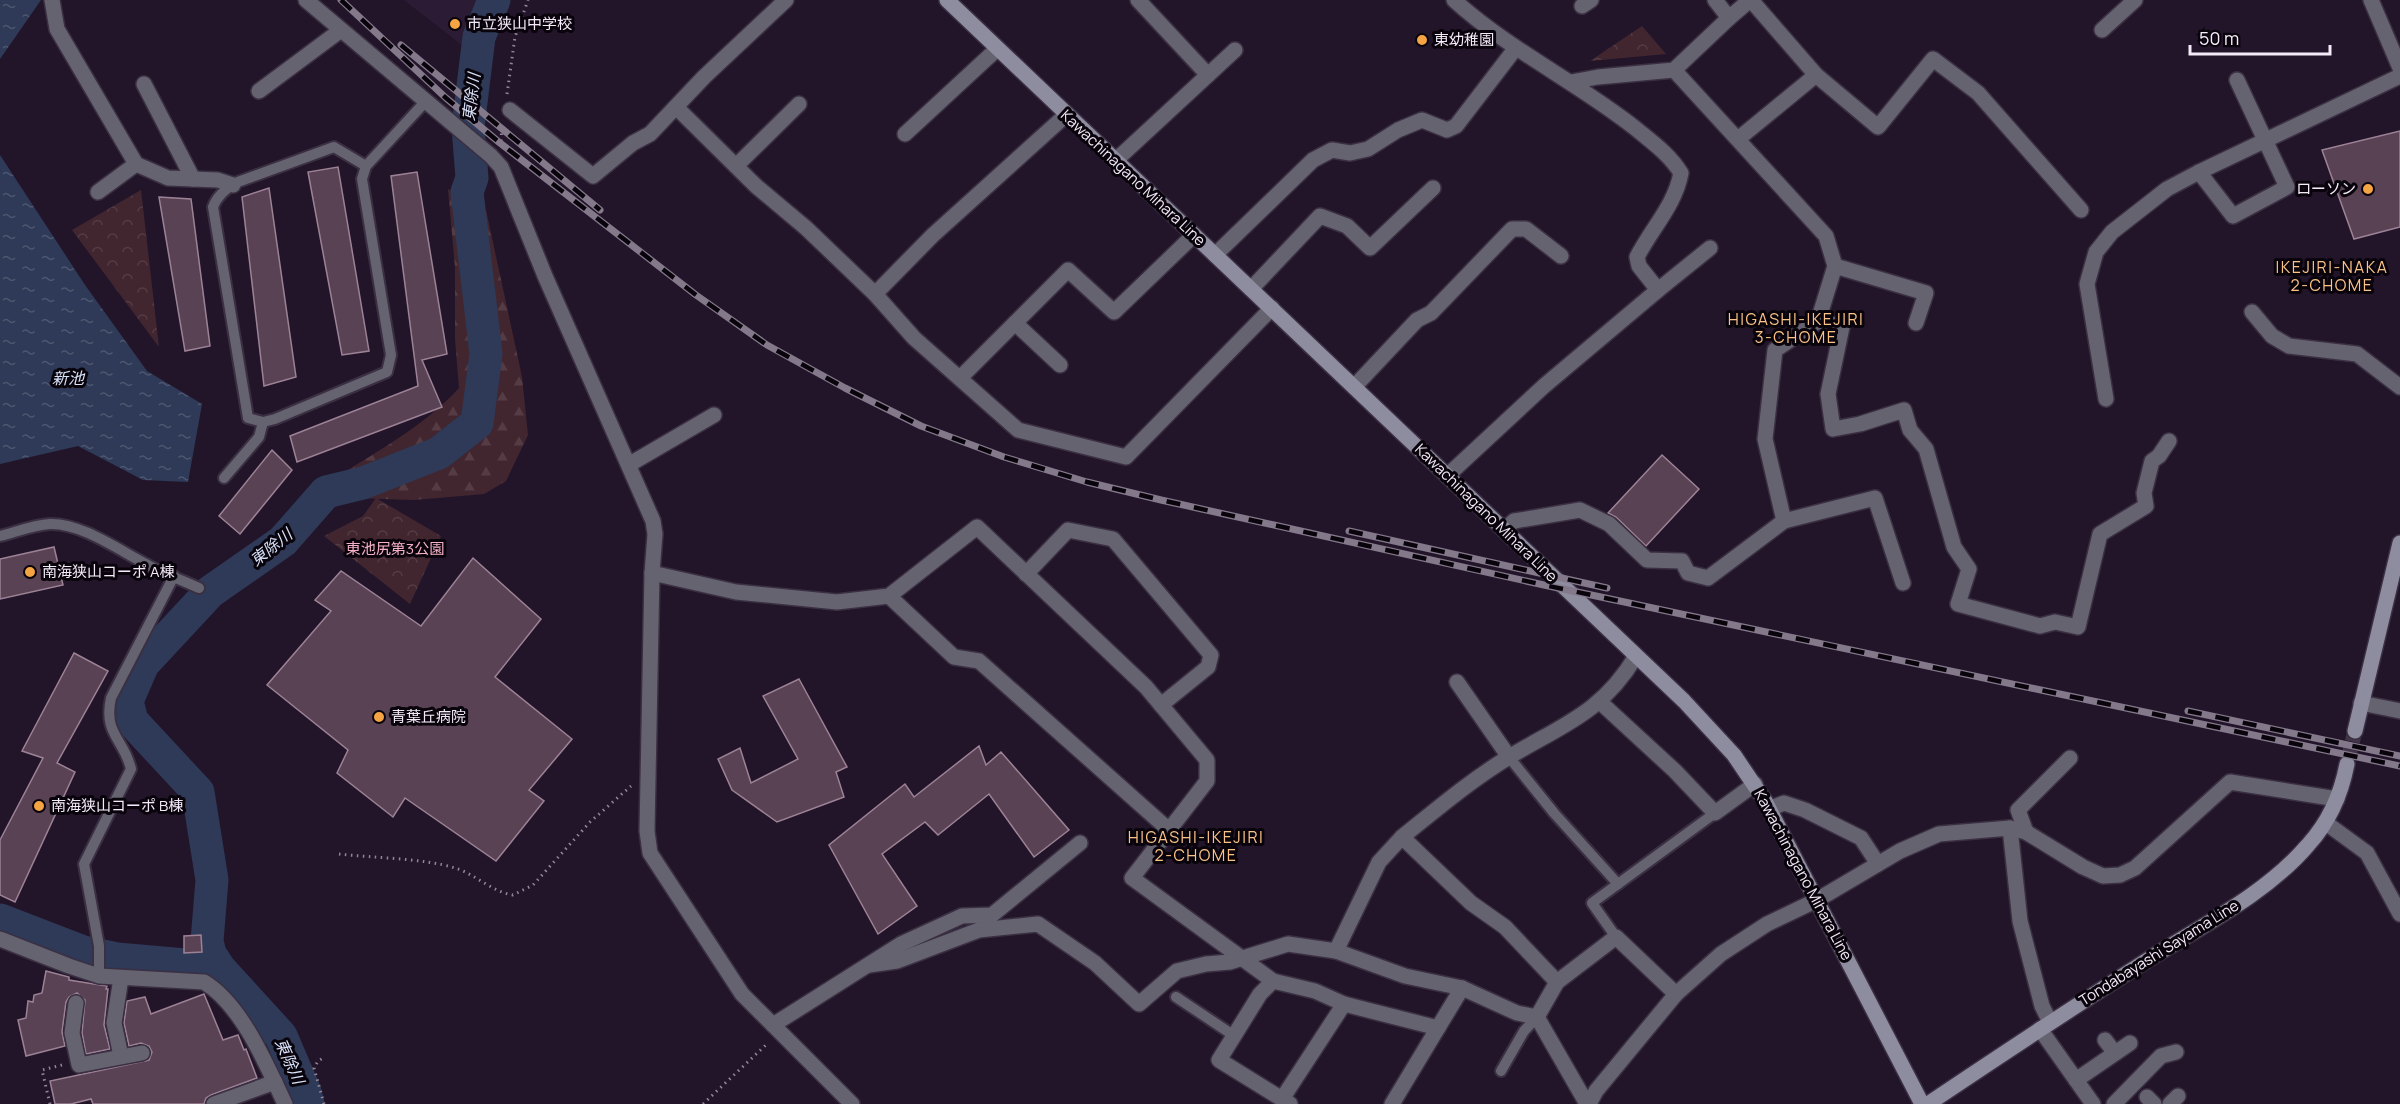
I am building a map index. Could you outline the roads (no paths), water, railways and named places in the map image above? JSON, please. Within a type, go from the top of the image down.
[{"type":"main road","name":"Kawachinagano Mihara Line","points":[[947,0],[1691,708],[1734,755],[1755,784],[1769,809],[1922,1104]]},
{"type":"main road","points":[[2355,731],[2400,543]]},
{"type":"main road","name":"Tondabayashi Sayama Line","points":[[1928,1104],[2045,1025],[2246,898],[2288,865],[2308,846],[2326,823],[2342,791],[2347,764]]},
{"type":"street","points":[[52,0],[57,29],[136,164],[168,178],[218,180],[233,184]]},
{"type":"street","points":[[306,0],[483,149],[501,167],[545,276],[630,464],[653,521],[655,534],[652,573],[647,831],[650,853],[741,994],[852,1104]]},
{"type":"street","points":[[506,110],[593,176],[633,143],[651,134],[786,0]]},
{"type":"street","points":[[1138,0],[1208,75]]},
{"type":"street","points":[[1454,0],[1515,49],[1601,101],[1662,150],[1681,173],[1678,186],[1665,213],[1637,256],[1639,267],[1658,290]]},
{"type":"street","points":[[1715,0],[1729,18]]},
{"type":"street","points":[[1571,82],[1598,77],[1674,70],[1751,0],[1816,75],[1878,126],[1933,59],[1978,93],[2080,210]]},
{"type":"street","points":[[2102,30],[2135,0]]},
{"type":"street","points":[[2371,0],[2400,68]]},
{"type":"street","points":[[259,91],[341,30]]},
{"type":"street","points":[[905,134],[998,49]]},
{"type":"street","points":[[1215,255],[1312,160],[1332,150],[1350,153],[1368,149],[1398,130],[1422,120],[1447,130],[1456,126],[1515,49]]},
{"type":"street","points":[[1115,161],[1235,50]]},
{"type":"street","points":[[1674,70],[1826,236],[1835,266],[1818,321],[1775,350],[1765,439],[1784,521]]},
{"type":"street","points":[[1738,139],[1816,75]]},
{"type":"street","points":[[2106,399],[2087,285],[2096,252],[2112,232],[2167,189],[2199,171],[2400,76]]},
{"type":"street","points":[[2199,171],[2233,216],[2287,187],[2237,80]]},
{"type":"street","points":[[144,84],[193,178]]},
{"type":"street","points":[[736,166],[799,104]]},
{"type":"street","points":[[676,107],[773,201],[806,228],[875,294],[914,338],[1018,429],[1126,457],[1272,308]]},
{"type":"street","points":[[875,294],[933,235],[1066,115]]},
{"type":"street","points":[[98,192],[136,164]]},
{"type":"street","points":[[1251,289],[1320,216],[1347,226],[1370,248],[1433,188]]},
{"type":"street","points":[[1354,387],[1417,320],[1431,313],[1512,230],[1526,229],[1561,256]]},
{"type":"street","points":[[961,377],[1068,270],[1114,312],[1194,235]]},
{"type":"street","points":[[1447,476],[1544,386],[1710,249]]},
{"type":"street","points":[[1835,266],[1926,293],[1916,323]]},
{"type":"street","points":[[2252,312],[2271,336],[2289,346],[2356,354],[2400,387]]},
{"type":"street","points":[[1818,321],[1842,327],[1828,394],[1833,429],[1860,424],[1904,410],[1910,430],[1926,449],[1954,547],[1969,569],[1958,604],[2040,626],[2055,621],[2078,627],[2100,534],[2146,506],[2144,492],[2151,461],[2159,456],[2169,441]]},
{"type":"street","points":[[1015,323],[1060,365]]},
{"type":"street","points":[[630,464],[714,415]]},
{"type":"street","points":[[1504,530],[1514,521],[1580,510],[1609,524],[1647,560],[1682,561],[1688,573],[1708,578],[1784,521],[1875,498],[1903,583]]},
{"type":"street","points":[[652,573],[736,592],[837,602],[889,596],[977,527],[1146,687],[1207,760],[1207,781],[1132,878],[1273,981],[1315,990],[1344,1004],[1438,1028]]},
{"type":"street","points":[[1026,574],[1068,530],[1113,539],[1211,655],[1209,667],[1161,705]]},
{"type":"street","points":[[889,596],[954,657],[979,661],[1169,830]]},
{"type":"street","points":[[1336,951],[1379,862],[1402,837],[1474,780],[1509,757],[1557,732],[1600,702],[1624,676],[1636,656]]},
{"type":"street","points":[[1457,682],[1509,757]]},
{"type":"street","points":[[1600,702],[1675,771],[1715,813],[1755,784]]},
{"type":"street","points":[[2361,703],[2400,711]]},
{"type":"street","points":[[2026,832],[2018,810],[2070,758]]},
{"type":"street","points":[[869,965],[897,961],[979,930],[1038,924],[1095,963],[1139,1004],[1177,971],[1206,964],[1230,962],[1288,944],[1336,951],[1405,976],[1462,988],[1517,1013],[1537,1017],[1588,1104],[1596,1091],[1676,994],[1730,948],[1767,924],[1817,900],[1900,851],[1939,834],[2010,828],[2026,832],[2083,867],[2103,876],[2120,874],[2135,868],[2230,782],[2337,800]]},
{"type":"street","points":[[1769,809],[1784,803],[1805,810],[1861,838],[1878,864]]},
{"type":"street","points":[[2326,823],[2367,853],[2400,914]]},
{"type":"street","points":[[2010,828],[2020,921],[2045,1025],[2076,1080],[2093,1104]]},
{"type":"street","points":[[1402,837],[1471,903],[1505,927],[1557,982]]},
{"type":"street","points":[[777,1028],[901,944],[962,916],[992,915],[1080,843]]},
{"type":"street","points":[[1537,1017],[1557,982],[1616,937],[1676,994]]},
{"type":"street","points":[[0,939],[69,966],[121,978],[197,981],[211,986],[251,1036],[285,1104]]},
{"type":"street","points":[[121,978],[114,1023],[121,1056]]},
{"type":"street","points":[[1273,981],[1260,994],[1219,1060],[1286,1102],[1344,1004]]},
{"type":"street","points":[[1392,1104],[1462,988]]},
{"type":"street","points":[[76,1003],[72,1033],[79,1065],[142,1053]]},
{"type":"street","points":[[2105,1040],[2115,1053]]},
{"type":"street","points":[[2076,1080],[2130,1043]]},
{"type":"street","points":[[2114,1104],[2161,1056],[2176,1052]]},
{"type":"street","points":[[214,1104],[275,1082]]},
{"type":"lane","points":[[366,166],[334,147],[233,184],[222,192],[213,207],[248,418],[263,422],[387,372],[391,355],[362,179],[366,166],[426,101]]},
{"type":"lane","points":[[224,478],[259,437],[263,422]]},
{"type":"lane","points":[[0,536],[50,524],[66,526],[84,531],[151,567],[199,588]]},
{"type":"lane","points":[[100,973],[99,946],[84,864],[131,770],[129,759],[109,725],[109,706],[174,576]]},
{"type":"lane","points":[[1509,757],[1554,813],[1618,884]]},
{"type":"lane","points":[[1616,937],[1592,903],[1715,813]]},
{"type":"lane","points":[[1176,997],[1233,1035]]},
{"type":"lane","points":[[1501,1071],[1524,1031],[1537,1017]]},
{"type":"water","points":[[0,0],[41,0],[0,59]]},
{"type":"water","name":"新池","points":[[0,155],[85,285],[147,371],[202,404],[188,482],[143,480],[78,446],[0,464]]},
{"type":"waterway","name":"東除川","points":[[308,1104],[281,1036],[219,968],[210,954],[207,941],[212,880],[198,792],[132,721],[127,701],[143,664],[210,592],[283,541],[326,492],[363,483],[439,453],[477,423],[486,354],[467,192],[472,178],[468,127],[479,37],[494,0]]},
{"type":"waterway","points":[[0,920],[83,952],[117,959],[219,968]]},
{"type":"tunnel","points":[[2347,764],[2355,731]]},
{"type":"railway","points":[[341,0],[446,98],[500,143],[696,295],[767,345],[921,426],[1004,457],[1087,482],[1161,500],[1544,585],[2400,766]]},
{"type":"railway","points":[[401,45],[600,210]]},
{"type":"railway","points":[[1349,531],[1607,588]]},
{"type":"railway","points":[[2188,711],[2400,756]]},
{"type":"place","name":"市立狭山中学校","points":[[455,24]]},
{"type":"place","name":"東幼稚園","points":[[1422,40]]},
{"type":"place","name":"ローソン","points":[[2368,189]]},
{"type":"place","name":"南海狭山コーポ A棟","points":[[30,572]]},
{"type":"place","name":"青葉丘病院","points":[[379,717]]},
{"type":"place","name":"南海狭山コーポ B棟","points":[[39,806]]},
{"type":"district","name":"IKEJIRI-NAKA 2-CHOME","points":[[2332,276]]},
{"type":"district","name":"HIGASHI-IKEJIRI 3-CHOME","points":[[1796,328]]},
{"type":"district","name":"HIGASHI-IKEJIRI 2-CHOME","points":[[1196,846]]},
{"type":"park label","name":"東池尻第3公園","points":[[395,549]]}]
